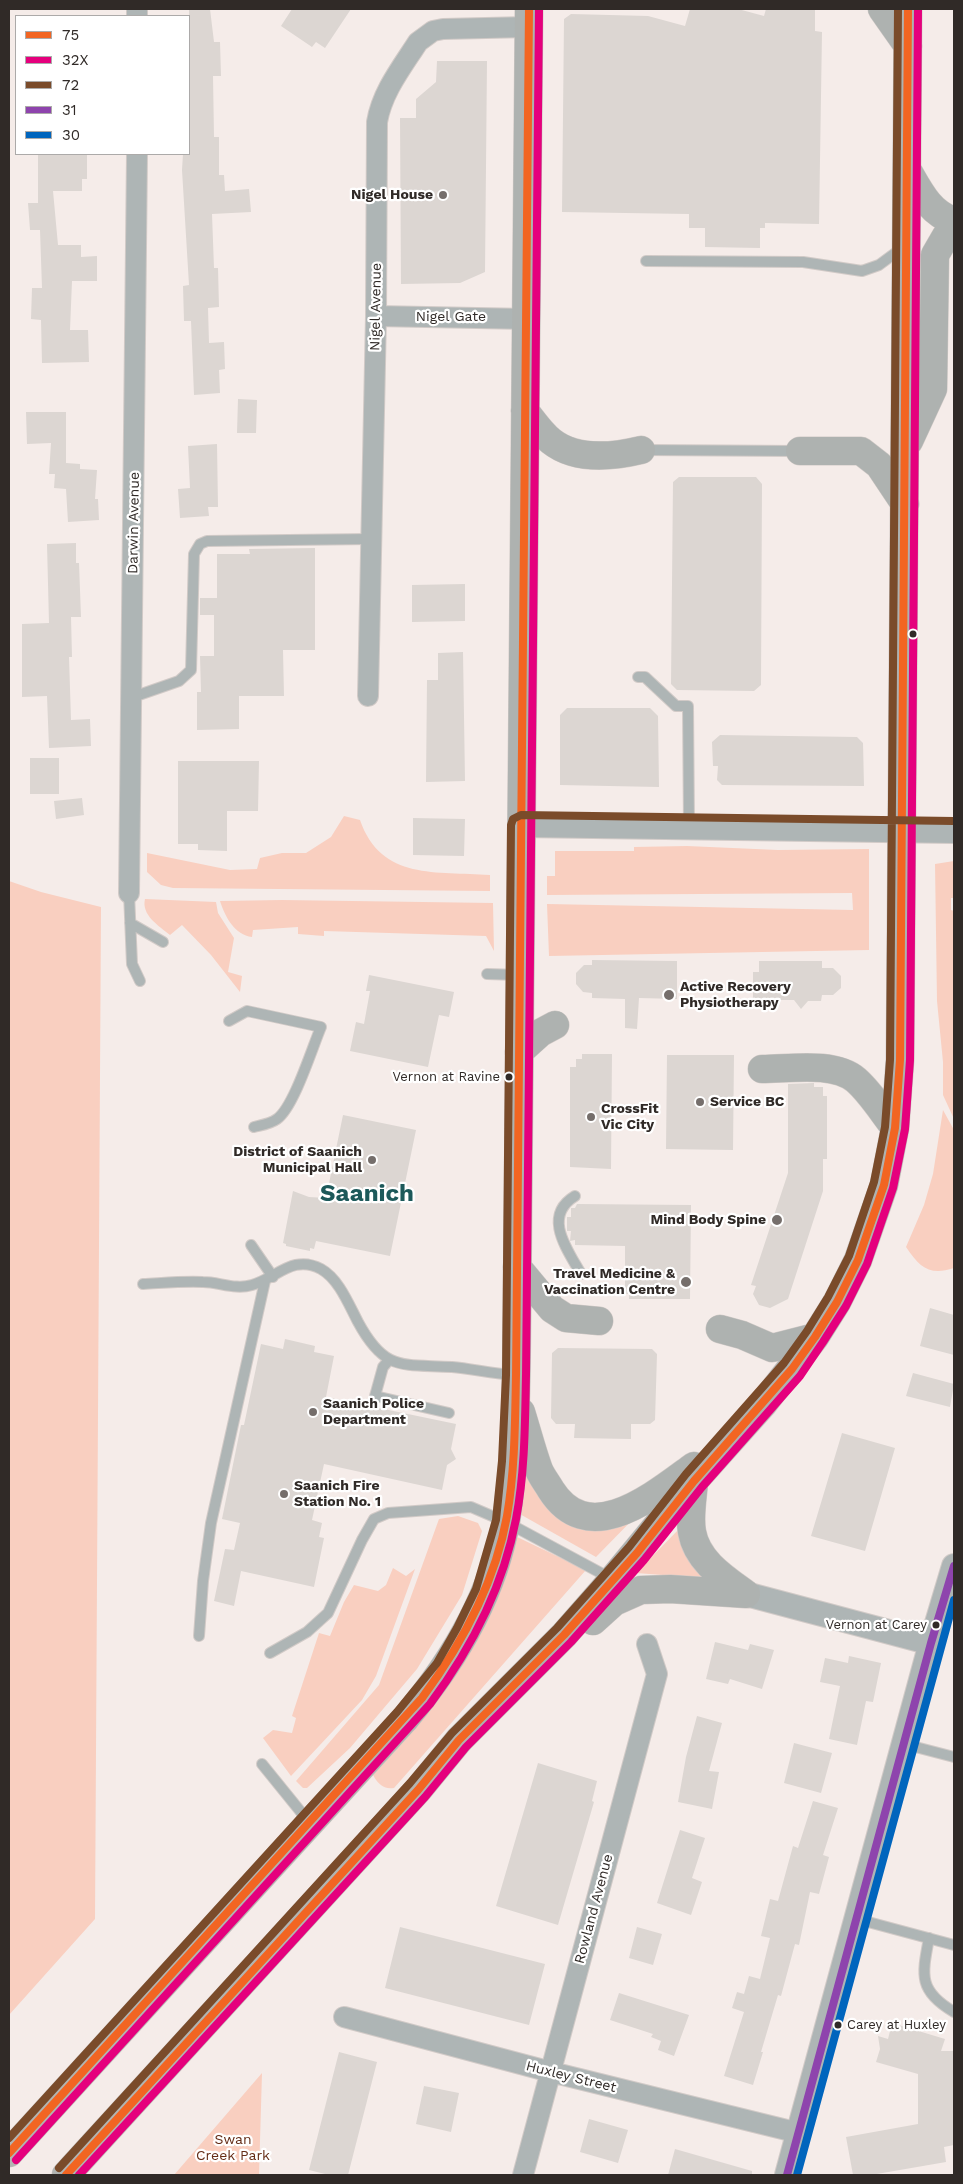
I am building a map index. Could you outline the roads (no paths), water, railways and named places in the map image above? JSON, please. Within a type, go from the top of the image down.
[{"type":"highway","points":[[882,9],[908,46]]},
{"type":"highway","points":[[66,2175],[418,1790],[459,1740],[564,1635],[613,1579],[694,1481],[786,1376],[815,1337],[837,1302],[858,1260],[884,1185],[895,1128],[900,1060],[908,9]]},
{"type":"highway","points":[[9,2153],[405,1719],[445,1669],[466,1633],[484,1593],[506,1522],[516,1384],[526,319],[533,15]]},
{"type":"highway","points":[[905,449],[933,389],[935,255],[949,226],[928,204],[908,170]]},
{"type":"highway","points":[[525,411],[551,441],[574,454],[621,455],[641,450]]},
{"type":"highway","points":[[800,451],[861,451],[879,465],[905,504]]},
{"type":"highway","points":[[519,1052],[540,1033],[556,1025]]},
{"type":"highway","points":[[762,1069],[828,1068],[844,1072],[857,1080],[895,1128]]},
{"type":"highway","points":[[517,1267],[552,1309],[566,1318],[599,1321]]},
{"type":"highway","points":[[720,1329],[742,1335],[772,1348],[815,1337]]},
{"type":"highway","points":[[516,1384],[540,1472],[559,1502],[581,1516],[608,1517],[645,1500],[731,1438]]},
{"type":"highway","points":[[694,1481],[692,1531],[698,1548],[712,1569],[746,1594]]},
{"type":"highway","points":[[459,1740],[614,1602],[641,1590],[670,1589],[746,1594]]},
{"type":"street","name":"Nigel Avenue","points":[[368,696],[376,316],[377,122],[384,97],[418,42],[433,31],[533,15]]},
{"type":"street","name":"Darwin Avenue","points":[[129,893],[133,697],[137,155]]},
{"type":"street","name":"Nigel Gate","points":[[376,316],[526,319]]},
{"type":"street","points":[[520,825],[954,831]]},
{"type":"street","points":[[787,2175],[931,1643],[954,1566]]},
{"type":"street","points":[[746,1594],[931,1643]]},
{"type":"street","name":"Rowland Avenue","points":[[524,2175],[658,1674],[648,1644]]},
{"type":"street","name":"Huxley Street","points":[[344,2017],[551,2072],[798,2133]]},
{"type":"lane","points":[[646,261],[803,262],[862,271],[879,265],[907,245]]},
{"type":"lane","points":[[641,450],[800,451]]},
{"type":"lane","points":[[133,697],[179,681],[191,670],[194,554],[200,544],[207,540],[371,540]]},
{"type":"lane","points":[[638,676],[645,676],[676,706],[688,706],[688,827]]},
{"type":"lane","points":[[129,893],[132,964],[140,981]]},
{"type":"lane","points":[[130,923],[163,942]]},
{"type":"lane","points":[[487,974],[520,975]]},
{"type":"lane","points":[[229,1021],[247,1011],[321,1027],[289,1104],[278,1118],[268,1124],[254,1126]]},
{"type":"lane","points":[[575,1196],[565,1202],[560,1213],[560,1236],[581,1274]]},
{"type":"lane","points":[[199,1636],[203,1581],[211,1523],[269,1279],[251,1245]]},
{"type":"lane","points":[[142,1284],[206,1282],[249,1286],[269,1279],[291,1265],[306,1264],[322,1270],[342,1293],[363,1332],[375,1348],[389,1360],[400,1364],[454,1367],[492,1374],[516,1384]]},
{"type":"lane","points":[[389,1360],[383,1367],[375,1396],[449,1413]]},
{"type":"lane","points":[[270,1653],[306,1632],[328,1614],[362,1540],[374,1519],[388,1513],[472,1507],[506,1522],[613,1579]]},
{"type":"lane","points":[[904,1744],[954,1757]]},
{"type":"lane","points":[[262,1764],[309,1823]]},
{"type":"lane","points":[[857,1919],[954,1945]]},
{"type":"lane","points":[[929,1938],[922,1971],[928,1989],[940,2003],[954,2012]]},
{"type":"place","name":"Nigel House","points":[[443,195]]},
{"type":"place","name":"Active Recovery Physiotherapy","points":[[669,995]]},
{"type":"place","name":"Vernon at Ravine","points":[[509,1077]]},
{"type":"place","name":"Service BC","points":[[700,1102]]},
{"type":"place","name":"CrossFit Vic City","points":[[591,1117]]},
{"type":"place","name":"District of Saanich Municipal Hall","points":[[372,1160]]},
{"type":"place","name":"Mind Body Spine","points":[[777,1220]]},
{"type":"place","name":"Travel Medicine & Vaccination Centre","points":[[686,1282]]},
{"type":"place","name":"Saanich Police Department","points":[[313,1412]]},
{"type":"place","name":"Saanich Fire Station No. 1","points":[[284,1494]]},
{"type":"place","name":"Vernon at Carey","points":[[936,1625]]},
{"type":"place","name":"Carey at Huxley","points":[[838,2025]]},
{"type":"district","name":"Saanich","points":[[367,1194]]},
{"type":"park label","name":"Swan Creek Park","points":[[233,2148]]}]
